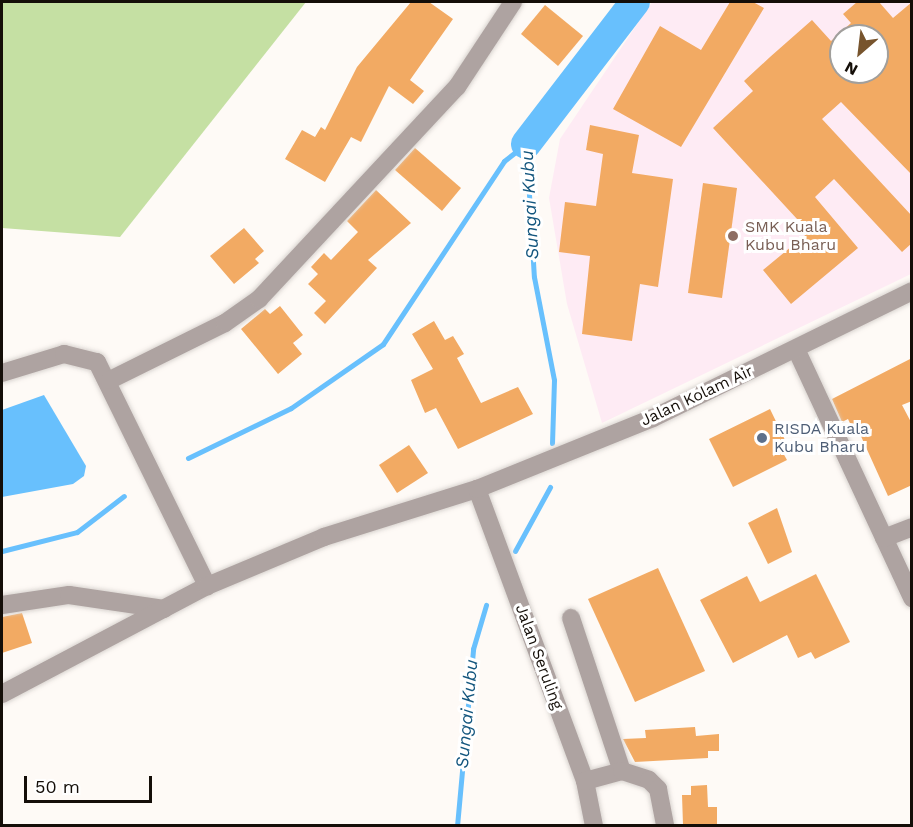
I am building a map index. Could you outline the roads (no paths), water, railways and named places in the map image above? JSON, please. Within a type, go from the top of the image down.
[{"type":"street","points":[[110,380],[225,323],[259,299],[457,87],[513,2]]},
{"type":"street","name":"Jalan Kolam Air","points":[[2,694],[207,585],[324,537],[477,489],[653,418],[912,291]]},
{"type":"street","points":[[796,349],[912,598]]},
{"type":"street","points":[[2,373],[64,354],[81,354],[97,362],[110,380],[207,585]]},
{"type":"street","name":"Jalan Seruling","points":[[477,489],[585,781],[594,825]]},
{"type":"street","points":[[884,538],[912,526]]},
{"type":"street","points":[[2,605],[69,595],[164,609]]},
{"type":"street","points":[[571,618],[622,771]]},
{"type":"street","points":[[585,781],[622,771],[649,780],[658,789],[665,825]]},
{"type":"water","points":[[44,395],[86,466],[84,476],[73,484],[2,497],[2,410]]},
{"type":"waterway","name":"Sungai Kubu","points":[[526,144],[635,2]]},
{"type":"waterway","name":"Sungai Kubu","points":[[526,144],[534,277],[554,380],[552,443]]},
{"type":"waterway","points":[[188,458],[291,408],[383,344],[504,161],[526,144]]},
{"type":"waterway","name":"Sungai Kubu","points":[[515,551],[550,487]]},
{"type":"waterway","points":[[2,551],[77,532],[124,496]]},
{"type":"waterway","name":"Sungai Kubu","points":[[457,826],[473,649],[486,605]]},
{"type":"place","name":"SMK Kuala Kubu Bharu","points":[[733,236]]},
{"type":"place","name":"RISDA Kuala Kubu Bharu","points":[[762,438]]}]
